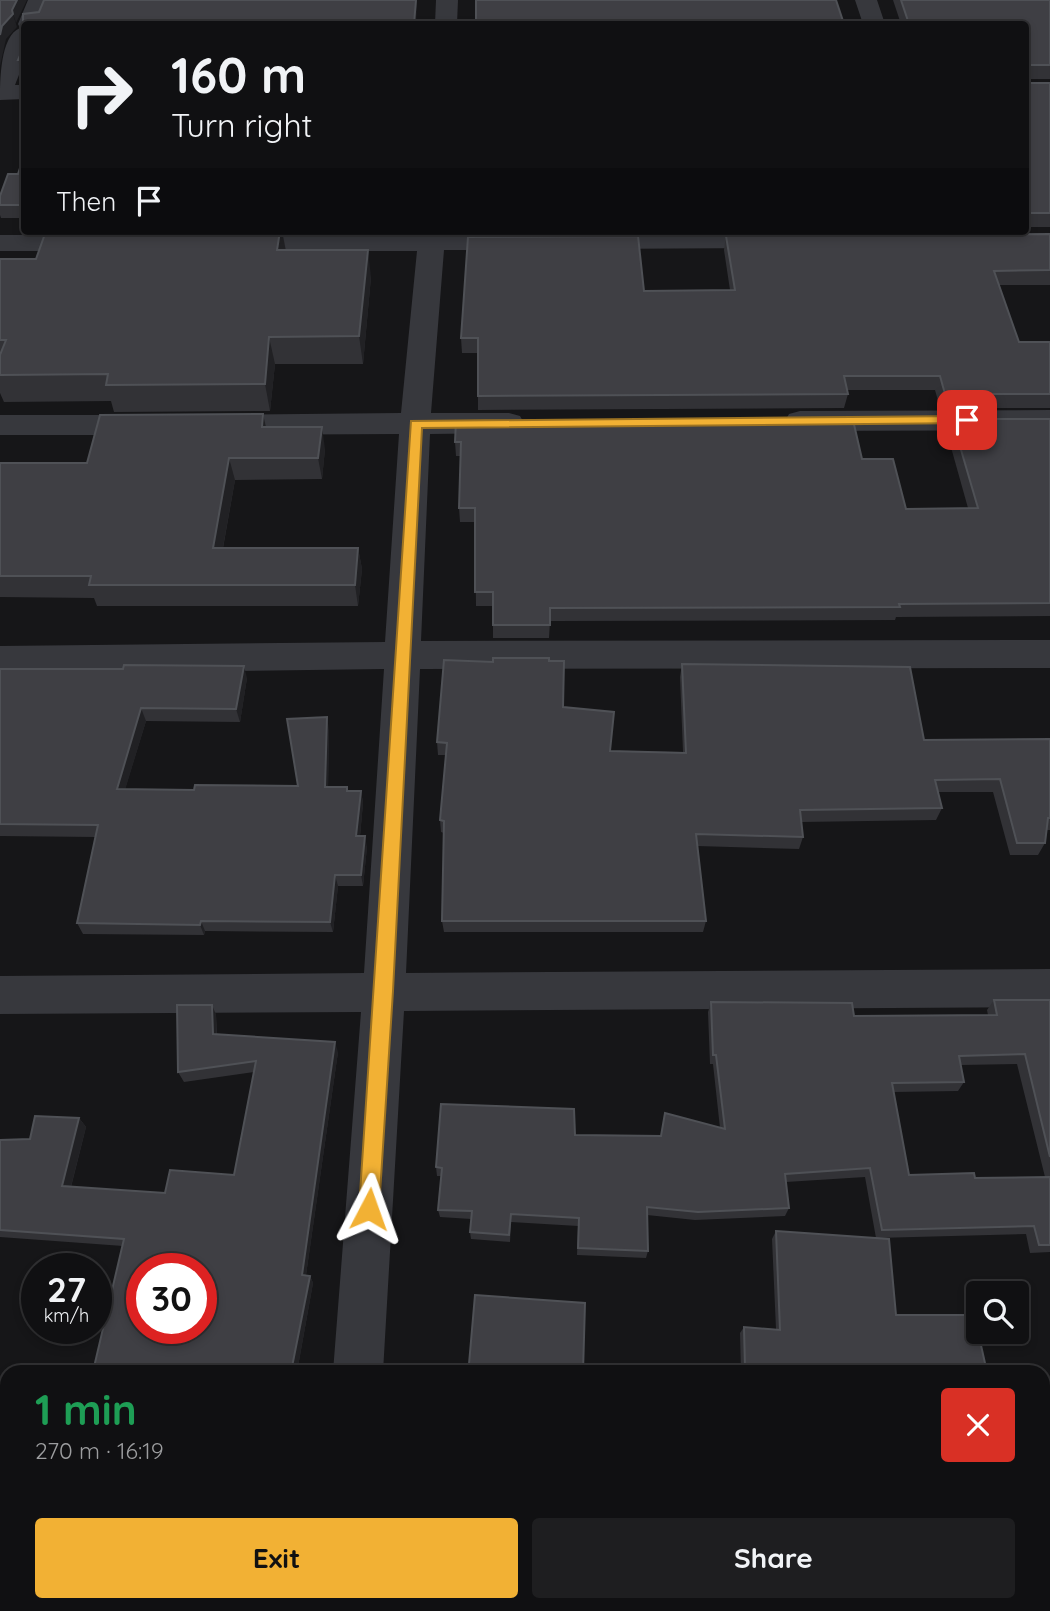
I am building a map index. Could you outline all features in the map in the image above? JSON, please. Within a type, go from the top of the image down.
[{"type":"street","points":[[30,21],[39,0]]},
{"type":"street","points":[[446,21],[447,0]]},
{"type":"street","points":[[866,0],[873,21]]},
{"type":"street","points":[[21,41],[0,93],[21,92]]},
{"type":"street","points":[[358,1365],[384,991],[415,424],[431,237]]},
{"type":"street","points":[[209,243],[431,237],[548,241],[802,239]]},
{"type":"street","points":[[0,243],[111,243]]},
{"type":"street","points":[[774,422],[1050,420]]},
{"type":"street","points":[[0,425],[540,423]]},
{"type":"street","points":[[0,660],[403,655],[1050,654]]},
{"type":"street","points":[[0,995],[1050,988]]},
{"type":"building","points":[[0,0],[17,0],[13,14],[2,26],[0,35]]},
{"type":"building","points":[[44,0],[416,0],[414,21],[23,21],[23,14],[39,12]]},
{"type":"building","points":[[476,0],[836,0],[843,21],[476,21]]},
{"type":"building","points":[[901,0],[1050,0],[1050,65],[1029,65],[1029,21],[908,21]]},
{"type":"building","points":[[1029,83],[1050,83],[1050,213],[1029,213]]},
{"type":"building","points":[[21,165],[21,205],[0,205],[0,196],[8,174],[18,174]]},
{"type":"building","points":[[1050,234],[1050,270],[994,271],[1019,342],[1050,342],[1050,394],[945,394],[940,376],[844,376],[848,394],[478,396],[478,338],[461,338],[468,237],[638,236],[644,291],[735,290],[726,236]]},
{"type":"building","points":[[45,235],[279,235],[277,250],[368,250],[359,336],[269,337],[265,384],[106,385],[108,374],[0,375],[0,355],[6,340],[0,340],[0,259],[36,259]]},
{"type":"building","points":[[263,414],[262,427],[322,427],[318,458],[229,458],[213,548],[358,548],[355,585],[89,585],[91,576],[0,576],[0,463],[87,463],[100,415]]},
{"type":"building","points":[[952,419],[1050,419],[1050,603],[899,604],[900,607],[550,608],[550,625],[493,625],[493,592],[475,592],[475,508],[459,508],[461,442],[455,442],[456,421],[853,420],[862,459],[893,459],[906,509],[978,508]]},
{"type":"building","points":[[493,658],[549,658],[549,661],[564,661],[563,707],[614,712],[610,751],[686,753],[682,664],[910,667],[924,740],[1050,739],[1050,818],[1045,843],[1017,843],[1000,779],[935,780],[942,808],[800,810],[803,837],[696,834],[706,921],[442,921],[444,821],[440,820],[447,743],[437,742],[444,660],[493,662]]},
{"type":"building","points":[[124,665],[244,666],[236,709],[141,708],[117,789],[194,790],[195,785],[298,786],[287,719],[327,717],[325,787],[347,787],[347,791],[361,791],[356,836],[365,836],[361,875],[335,875],[330,922],[201,921],[200,925],[77,923],[98,825],[0,824],[0,669],[123,669]]},
{"type":"building","points":[[994,1000],[1050,1000],[1050,1157],[1025,1054],[959,1056],[964,1082],[892,1083],[909,1175],[974,1173],[975,1178],[1050,1177],[1050,1245],[1039,1245],[1034,1226],[882,1230],[870,1168],[785,1174],[789,1208],[698,1212],[647,1207],[648,1251],[578,1248],[579,1218],[511,1214],[509,1235],[470,1232],[472,1211],[438,1210],[442,1168],[436,1167],[441,1104],[574,1109],[575,1135],[661,1136],[665,1113],[725,1129],[716,1055],[713,1055],[711,1002],[852,1003],[854,1016],[997,1015]]},
{"type":"building","points":[[177,1005],[212,1005],[213,1034],[335,1042],[302,1275],[310,1276],[292,1365],[94,1365],[99,1344],[112,1344],[112,1290],[124,1239],[0,1230],[0,1140],[30,1139],[35,1116],[79,1118],[62,1186],[165,1193],[170,1170],[234,1175],[256,1061],[178,1072]]},
{"type":"building","points":[[776,1231],[889,1239],[896,1315],[966,1315],[966,1344],[981,1344],[985,1365],[745,1365],[744,1327],[780,1330]]},
{"type":"building","points":[[475,1295],[585,1303],[583,1365],[469,1364]]},
{"type":"route","points":[[369,1209],[384,991],[415,424],[967,420]]}]
